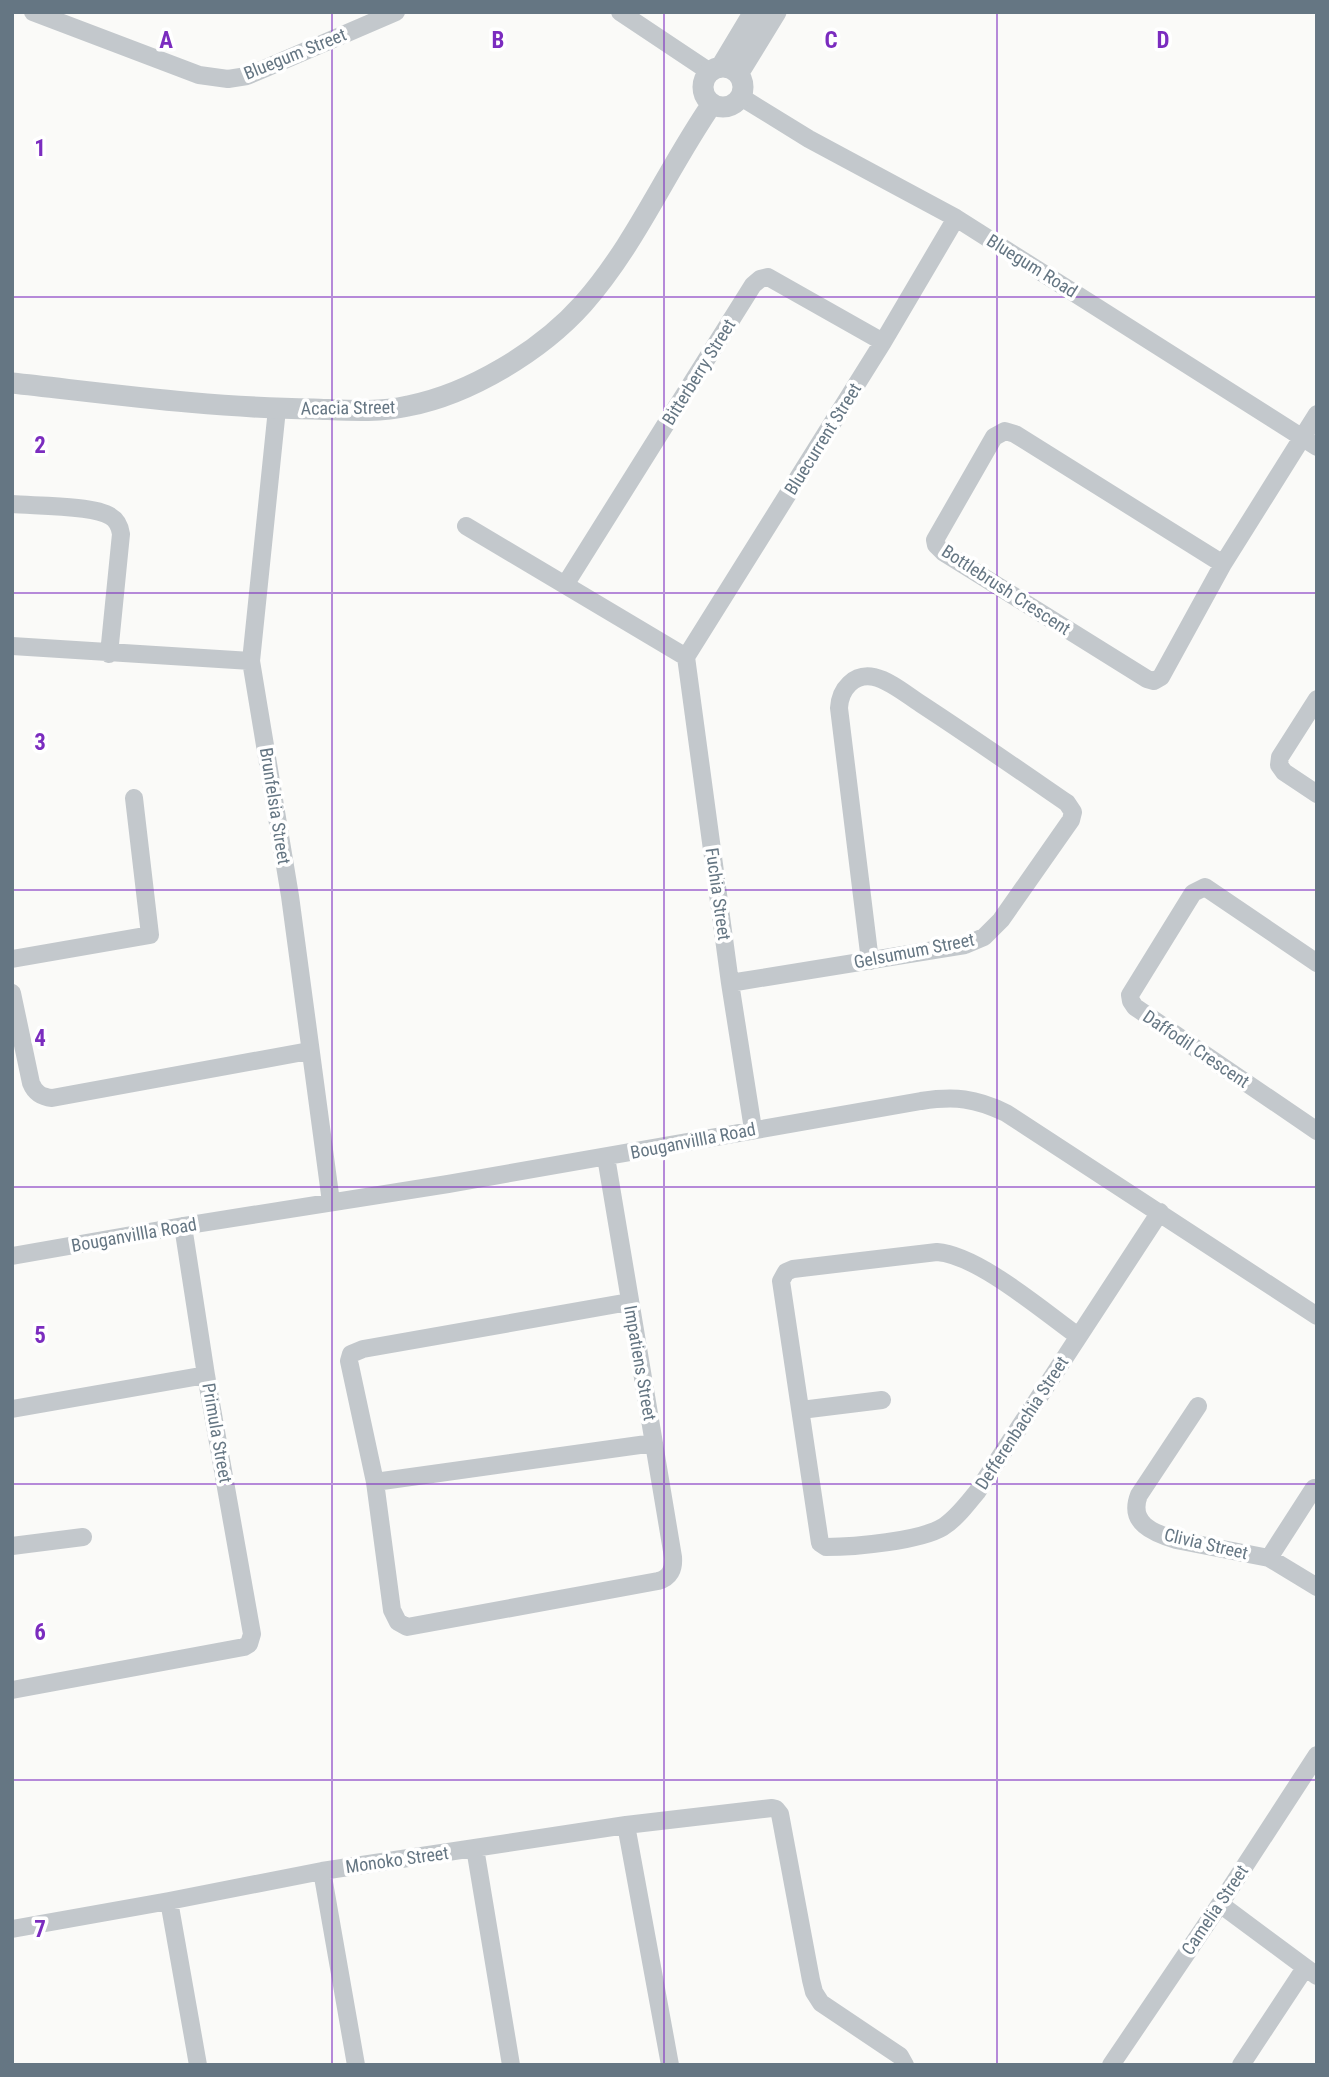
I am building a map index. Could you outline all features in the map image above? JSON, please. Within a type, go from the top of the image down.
[{"type":"street","name":"Bluegum Street","points":[[33,12],[199,75],[228,79],[247,76],[392,13]]},
{"type":"street","points":[[620,12],[723,71],[743,85],[741,97],[732,106],[726,107],[712,104],[705,95],[704,83],[723,71],[776,12]]},
{"type":"street","points":[[723,71],[754,12]]},
{"type":"street","name":"Bluegum Road","points":[[741,97],[808,139],[956,218],[1317,446]]},
{"type":"street","name":"Acacia Street","points":[[12,383],[277,409],[373,410],[405,407],[453,392],[521,356],[559,327],[582,305],[631,240],[694,129],[712,104]]},
{"type":"street","name":"Bluecurrent Street","points":[[686,657],[883,342],[956,218]]},
{"type":"street","name":"Bitterberry Street","points":[[565,585],[760,278],[768,277],[883,342]]},
{"type":"street","name":"Brunfelsia Street","points":[[277,409],[251,661],[288,885],[331,1202]]},
{"type":"street","points":[[1223,564],[1317,414]]},
{"type":"street","name":"Bottlebrush Crescent","points":[[1005,430],[1223,564],[1161,677],[1151,681],[943,552],[935,543],[994,437],[1005,430]]},
{"type":"street","points":[[12,504],[96,510],[117,522],[121,534],[109,653]]},
{"type":"street","points":[[466,526],[686,657]]},
{"type":"street","points":[[12,646],[251,661]]},
{"type":"street","name":"Fuchia Street","points":[[686,657],[730,983],[753,1129]]},
{"type":"street","name":"Gelsumum Street","points":[[730,983],[870,961],[965,945],[984,937],[1001,920],[1071,820],[1073,810],[1068,803],[875,677],[847,685],[842,692],[839,708],[870,961]]},
{"type":"street","points":[[1317,699],[1280,757],[1279,765],[1284,772],[1317,794]]},
{"type":"street","points":[[12,959],[150,935],[134,799]]},
{"type":"street","name":"Daffodil Crescent","points":[[1317,963],[1205,887],[1194,893],[1130,995],[1130,1001],[1135,1007],[1317,1131]]},
{"type":"street","points":[[12,993],[33,1088],[39,1095],[52,1098],[309,1051]]},
{"type":"street","name":"Bouganvillla Road","points":[[12,1256],[606,1157],[753,1129],[954,1098],[980,1101],[1006,1113],[1317,1316]]},
{"type":"street","name":"Impatiens Street","points":[[375,1482],[392,1610],[398,1622],[407,1627],[668,1577],[673,1568],[673,1557],[606,1157]]},
{"type":"street","name":"Defferenbachia Street","points":[[801,1410],[818,1540],[824,1547],[875,1544],[920,1535],[942,1527],[954,1518],[977,1492],[1160,1212]]},
{"type":"street","name":"Primula Street","points":[[12,1690],[244,1647],[251,1640],[183,1226]]},
{"type":"street","points":[[882,1400],[801,1410],[781,1284],[783,1274],[793,1269],[937,1252],[953,1254],[990,1274],[1077,1336]]},
{"type":"street","points":[[629,1302],[363,1349],[351,1354],[349,1362],[375,1482],[654,1443]]},
{"type":"street","points":[[12,1409],[206,1375]]},
{"type":"street","name":"Clivia Street","points":[[1198,1406],[1139,1494],[1136,1511],[1139,1519],[1148,1528],[1163,1536],[1269,1559],[1317,1587]]},
{"type":"street","points":[[1269,1559],[1314,1488]]},
{"type":"street","points":[[12,1546],[83,1537]]},
{"type":"street","name":"Camelia Street","points":[[1111,2065],[1317,1755]]},
{"type":"street","name":"Monoko Street","points":[[12,1929],[322,1871],[626,1825],[772,1808],[780,1817],[817,1999],[900,2056],[905,2065]]},
{"type":"street","points":[[626,1825],[670,2065]]},
{"type":"street","points":[[475,1848],[511,2065]]},
{"type":"street","points":[[322,1871],[356,2065]]},
{"type":"street","points":[[169,1901],[198,2065]]},
{"type":"street","points":[[1220,1904],[1311,1972],[1241,2065]]}]
